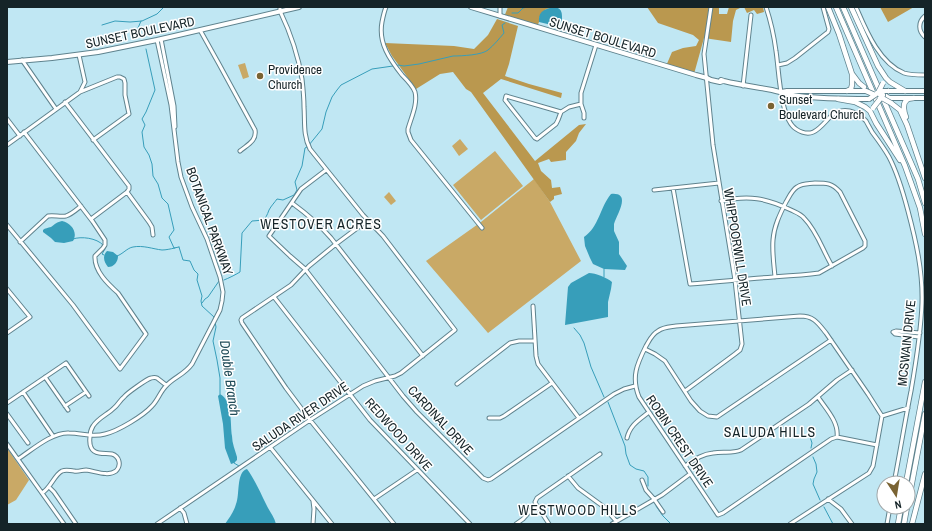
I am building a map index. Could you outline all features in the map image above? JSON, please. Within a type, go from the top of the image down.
[{"type":"highway","points":[[828,7],[839,34],[852,74],[851,89],[847,91]]},
{"type":"highway","points":[[836,7],[905,166],[914,193]]},
{"type":"highway","points":[[843,7],[918,179],[925,202]]},
{"type":"highway","points":[[851,7],[883,76],[883,83],[881,87],[869,99]]},
{"type":"highway","points":[[878,66],[890,82],[905,91]]},
{"type":"highway","points":[[852,74],[865,89],[876,92],[881,97],[890,100],[900,110],[907,125]]},
{"type":"highway","points":[[876,123],[872,112],[881,97],[888,91]]},
{"type":"highway","points":[[838,98],[856,102],[870,111],[900,161],[920,208],[925,234]]},
{"type":"highway","points":[[914,98],[907,100],[904,104],[904,112],[925,178]]},
{"type":"highway","points":[[908,475],[925,382]]},
{"type":"highway","points":[[913,475],[925,414]]},
{"type":"highway","points":[[912,524],[925,474]]},
{"type":"main road","name":"SUNSET BOULEVARD","points":[[7,62],[79,55],[200,30],[280,9],[299,7]]},
{"type":"main road","name":"SUNSET BOULEVARD","points":[[471,7],[714,81],[723,81],[801,96],[869,99],[881,97]]},
{"type":"main road","name":"SUNSET BOULEVARD","points":[[781,92],[787,90],[847,91],[865,89]]},
{"type":"main road","points":[[876,92],[925,91]]},
{"type":"main road","points":[[890,100],[925,98]]},
{"type":"street","points":[[386,7],[381,28],[385,48],[394,64],[415,93],[415,102],[408,129],[409,136],[482,228]]},
{"type":"street","points":[[500,7],[500,16]]},
{"type":"street","name":"WHIPPOORWILL DRIVE","points":[[685,391],[740,350],[742,344],[735,280],[713,145],[704,54],[711,7]]},
{"type":"street","points":[[766,7],[772,30],[781,92]]},
{"type":"street","points":[[778,65],[787,63],[795,58],[828,32],[829,26],[823,7]]},
{"type":"street","points":[[860,7],[856,8],[867,32],[886,61],[891,66],[905,73],[925,75]]},
{"type":"street","points":[[280,9],[298,57],[302,79],[306,139],[310,149],[368,220],[305,269],[291,285],[241,320],[286,388],[394,524]]},
{"type":"street","points":[[743,86],[751,16]]},
{"type":"street","points":[[925,16],[921,20],[920,25],[920,31],[925,37]]},
{"type":"street","points":[[200,30],[223,70],[254,130],[255,135],[253,140],[240,151]]},
{"type":"street","name":"BOTANICAL PARKWAY","points":[[18,459],[53,436],[62,433],[96,436],[110,433],[120,429],[152,406],[166,385],[183,374],[190,367],[220,310],[223,296],[222,282],[207,239],[192,207],[181,177],[171,106],[159,39]]},
{"type":"street","points":[[584,118],[581,104],[581,93],[596,45]]},
{"type":"street","points":[[79,55],[85,82],[80,92]]},
{"type":"street","points":[[22,60],[56,109]]},
{"type":"street","points":[[7,145],[80,92],[117,77],[123,78],[125,83],[124,95],[129,114],[93,140]]},
{"type":"street","name":"MCSWAIN DRIVE","points":[[781,92],[789,122],[797,129],[805,132],[813,132],[820,128],[837,112],[850,111],[859,115],[865,121],[889,156],[900,182],[907,205],[918,259],[922,303],[918,351],[895,475]]},
{"type":"street","points":[[561,112],[506,96],[505,100],[537,139],[556,124],[561,112],[569,107],[581,104]]},
{"type":"street","points":[[65,102],[129,186],[127,192],[91,219]]},
{"type":"street","points":[[7,119],[20,136]]},
{"type":"street","points":[[7,225],[73,305],[120,369],[146,334],[118,293],[112,288],[96,265],[95,256],[103,248],[105,242],[91,219],[24,132]]},
{"type":"street","points":[[326,170],[301,189],[292,203],[318,223],[336,244],[423,356]]},
{"type":"street","points":[[654,190],[719,183]]},
{"type":"street","points":[[673,188],[690,284],[775,277],[819,273],[863,248],[866,244],[840,192],[835,187],[831,184],[802,184],[794,190],[776,223],[773,238],[775,277]]},
{"type":"street","points":[[127,192],[149,222],[152,227],[153,235]]},
{"type":"street","points":[[721,201],[736,198],[751,198],[768,201],[801,215],[814,232],[832,266]]},
{"type":"street","name":"CARDINAL DRIVE","points":[[292,203],[269,236],[305,269],[417,412],[485,480],[491,479],[618,392],[635,386]]},
{"type":"street","points":[[20,242],[48,216],[65,216],[74,212],[81,206]]},
{"type":"street","name":"SALUDA RIVER DRIVE","points":[[157,524],[310,420],[369,383],[390,378],[401,373],[455,330],[383,236],[368,220]]},
{"type":"street","points":[[7,289],[30,316],[7,333]]},
{"type":"street","name":"REDWOOD DRIVE","points":[[274,296],[370,420],[470,524]]},
{"type":"street","points":[[533,306],[536,356],[538,364],[579,418]]},
{"type":"street","name":"ROBIN CREST DRIVE","points":[[837,437],[831,439],[718,515],[639,397],[634,381],[638,363],[655,333],[665,328],[808,316],[819,324],[831,340],[882,416]]},
{"type":"street","points":[[896,331],[919,335],[895,334],[893,332],[896,331]]},
{"type":"street","points":[[645,349],[665,361],[691,401],[700,411],[708,416],[717,417],[831,340]]},
{"type":"street","points":[[456,384],[510,343],[519,341],[535,341]]},
{"type":"street","points":[[7,403],[66,363],[89,396]]},
{"type":"street","points":[[685,466],[700,456],[707,454],[741,450],[802,410],[837,380],[852,370]]},
{"type":"street","points":[[45,377],[68,410]]},
{"type":"street","points":[[42,493],[64,470],[87,470],[102,474],[112,473],[117,470],[119,465],[118,458],[115,455],[100,453],[91,448],[91,429],[95,423],[114,409],[126,394],[150,378],[157,378],[166,385]]},
{"type":"street","points":[[489,418],[500,418],[504,416],[552,383]]},
{"type":"street","points":[[23,392],[53,436]]},
{"type":"street","points":[[65,406],[86,392]]},
{"type":"street","points":[[818,397],[835,423],[837,437],[877,446]]},
{"type":"street","points":[[790,524],[869,473],[877,446],[882,416],[908,408]]},
{"type":"street","points":[[627,438],[635,423],[649,412]]},
{"type":"street","points":[[7,414],[28,443]]},
{"type":"street","points":[[7,444],[64,524]]},
{"type":"street","points":[[270,447],[332,524]]},
{"type":"street","points":[[516,524],[523,519],[536,504],[535,502],[537,498],[600,454]]},
{"type":"street","points":[[374,499],[417,470]]},
{"type":"street","points":[[612,524],[654,499],[690,474]]},
{"type":"street","points":[[568,476],[578,488],[604,507],[616,521]]},
{"type":"street","points":[[642,480],[646,490],[663,512]]},
{"type":"street","points":[[49,487],[76,524]]},
{"type":"street","points":[[828,499],[841,509],[852,524]]},
{"type":"street","points":[[312,500],[314,509],[313,524]]},
{"type":"street","points":[[536,504],[550,524]]},
{"type":"street","points":[[180,508],[184,513],[187,524]]},
{"type":"shaded area","points":[[508,7],[559,7],[546,9],[539,18],[537,27],[504,17]]},
{"type":"shaded area","points":[[647,7],[719,7],[719,14],[727,14],[729,7],[742,7],[736,10],[733,21],[731,42],[704,38],[694,74],[666,66],[672,52],[683,48],[696,46],[699,40],[693,35],[658,23]]},
{"type":"shaded area","points":[[744,7],[763,7],[764,12],[757,14],[754,10],[747,13]]},
{"type":"shaded area","points":[[880,7],[901,8],[914,7],[888,22]]},
{"type":"shaded area","points":[[497,19],[518,26],[505,76],[562,93],[561,98],[501,79],[483,93],[535,161],[579,125],[586,124],[579,133],[576,141],[566,152],[566,160],[551,162],[549,159],[538,163],[541,171],[551,180],[552,188],[560,187],[562,194],[554,196],[554,199],[550,202],[471,92],[466,89],[453,72],[440,74],[416,89],[392,56],[385,43],[454,46],[474,49],[488,35]]},
{"type":"shaded area","points":[[245,63],[249,77],[243,79],[238,65]]},
{"type":"shaded area","points":[[460,139],[468,149],[459,156],[452,146]]},
{"type":"shaded area","points":[[495,151],[523,186],[481,220],[453,185]]},
{"type":"shaded area","points":[[534,179],[550,202],[581,261],[488,333],[426,261],[481,222]]},
{"type":"shaded area","points":[[389,192],[396,201],[391,205],[384,197]]},
{"type":"shaded area","points":[[7,448],[29,480],[16,500],[7,505]]},
{"type":"water","points":[[554,7],[560,10],[562,14],[562,21],[556,26],[539,22],[540,15],[543,11]]},
{"type":"water","points":[[611,194],[621,196],[622,200],[620,210],[614,224],[614,231],[619,242],[619,254],[627,266],[625,270],[604,269],[593,264],[585,246],[584,237],[593,228]]},
{"type":"water","points":[[62,221],[69,224],[73,229],[75,235],[73,241],[64,243],[55,242],[43,232],[43,230]]},
{"type":"water","points":[[107,251],[113,252],[118,256],[115,264],[110,267],[108,267],[105,263],[104,259],[104,255]]},
{"type":"water","points":[[589,273],[601,276],[612,282],[608,302],[608,317],[565,325],[568,287],[571,283]]},
{"type":"water","points":[[220,394],[224,397],[229,407],[232,441],[237,457],[237,460],[231,464],[225,448],[223,424],[218,396]]},
{"type":"water","points":[[247,469],[276,524],[225,524],[235,507],[241,474]]},
{"type":"waterway","points":[[102,25],[115,21],[142,21],[157,14],[164,7]]},
{"type":"waterway","points":[[512,13],[518,13],[523,8],[528,7]]},
{"type":"waterway","name":"Double Branch","points":[[138,37],[138,28],[141,21]]},
{"type":"waterway","points":[[398,65],[404,66],[419,64],[453,56],[472,55],[485,52],[504,33],[502,25],[505,23]]},
{"type":"waterway","name":"Double Branch","points":[[146,49],[155,90],[142,119],[145,125],[142,132],[144,147],[149,155],[152,164],[153,176],[158,184],[162,198],[168,204],[174,230],[169,237],[174,248],[179,247]]},
{"type":"waterway","points":[[309,145],[322,129],[326,112],[332,97],[341,85],[372,69],[393,66]]},
{"type":"waterway","points":[[224,280],[240,272],[242,233],[252,221],[262,220],[265,218],[277,199],[283,200],[294,195],[297,190],[295,182],[302,166],[305,148],[307,147]]},
{"type":"waterway","points":[[73,239],[89,238],[103,245]]},
{"type":"waterway","points":[[117,256],[133,247],[162,250],[175,248]]},
{"type":"waterway","name":"Double Branch","points":[[179,247],[183,260],[190,261],[194,270],[198,274],[197,280],[202,296],[202,306],[214,317],[214,319]]},
{"type":"waterway","points":[[104,255],[102,254],[105,249]]},
{"type":"waterway","points":[[604,269],[604,277]]},
{"type":"waterway","points":[[202,303],[219,281]]},
{"type":"waterway","name":"Double Branch","points":[[215,322],[216,327],[213,341],[220,378],[220,394]]},
{"type":"waterway","points":[[574,328],[584,343],[591,367],[604,397]]},
{"type":"waterway","points":[[608,402],[625,446],[630,465],[636,469],[644,471],[648,477],[648,486]]},
{"type":"waterway","points":[[808,431],[812,443],[811,448]]},
{"type":"waterway","points":[[813,457],[817,472],[813,484],[820,500]]},
{"type":"waterway","name":"Double Branch","points":[[234,462],[239,466]]},
{"type":"waterway","points":[[656,506],[671,524]]},
{"type":"waterway","points":[[824,507],[833,524]]},
{"type":"place","name":"Providence Church","points":[[260,76]]},
{"type":"place","name":"Sunset Boulevard Church","points":[[771,106]]},
{"type":"district","name":"WESTOVER ACRES","points":[[321,224]]},
{"type":"district","name":"SALUDA HILLS","points":[[770,432]]},
{"type":"district","name":"WESTWOOD HILLS","points":[[578,510]]}]
